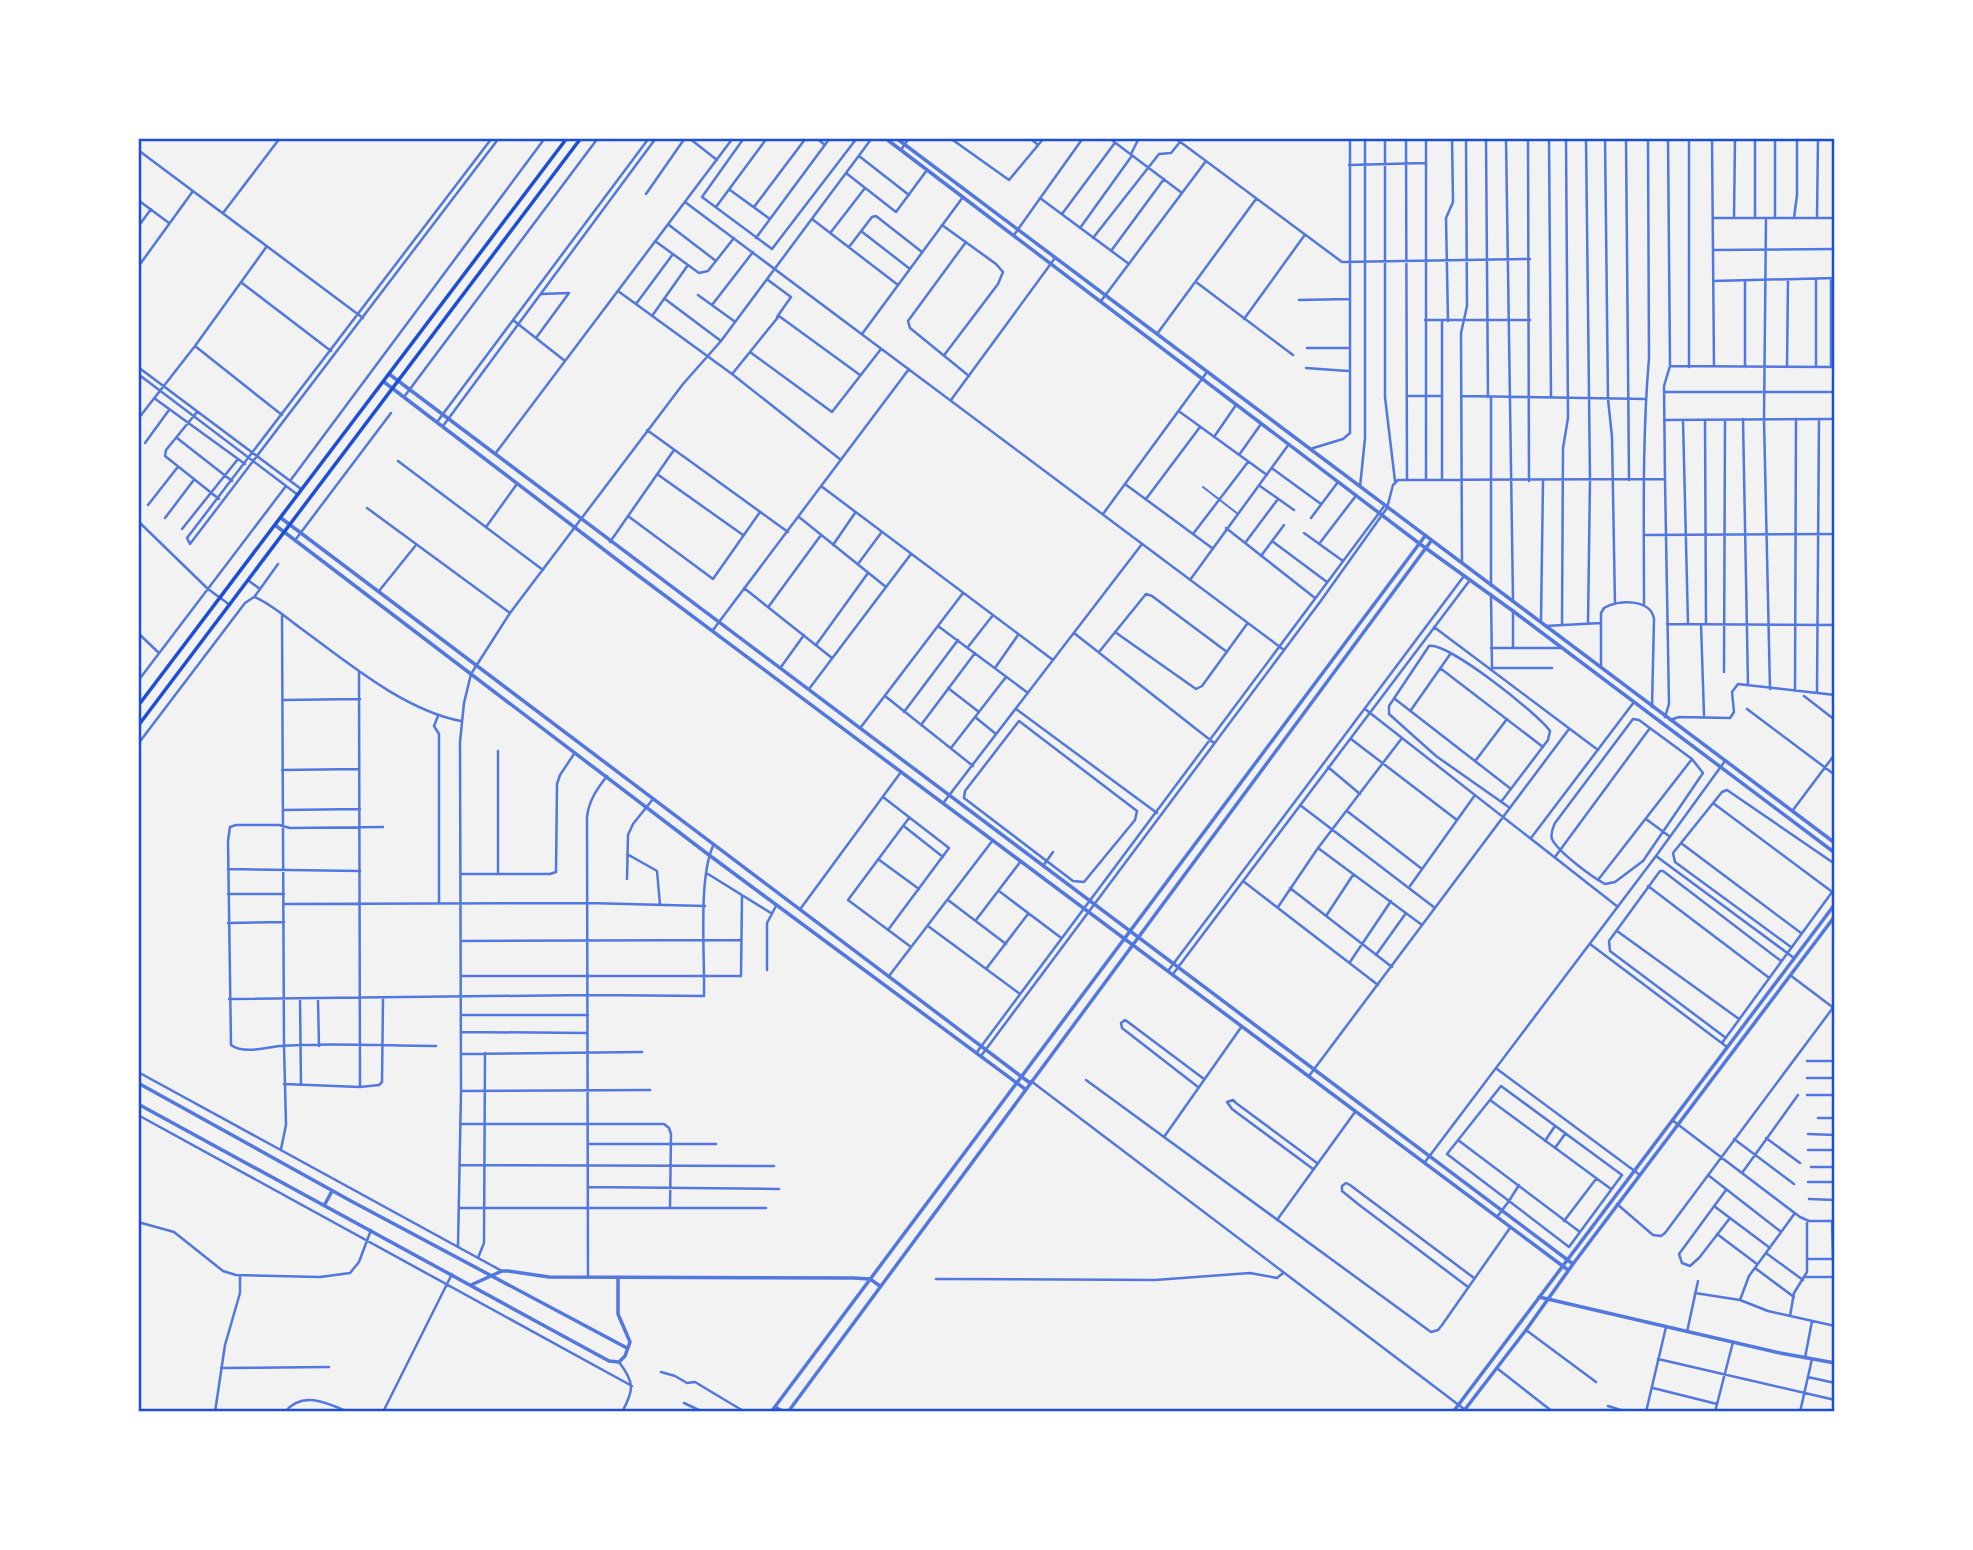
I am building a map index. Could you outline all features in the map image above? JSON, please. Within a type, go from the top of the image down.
[{"type":"main road","points":[[138,706],[567,138]]},
{"type":"main road","points":[[138,726],[581,138]]},
{"type":"street","points":[[223,213],[280,138]]},
{"type":"street","points":[[492,138],[187,538],[190,544],[499,138]]},
{"type":"street","points":[[290,481],[545,138]]},
{"type":"street","points":[[404,397],[598,138]]},
{"type":"street","points":[[437,422],[649,138]]},
{"type":"street","points":[[443,426],[656,138]]},
{"type":"street","points":[[646,194],[687,138],[717,160]]},
{"type":"street","points":[[495,454],[733,138]]},
{"type":"street","points":[[744,138],[702,195],[770,248],[774,248],[857,138]]},
{"type":"street","points":[[716,207],[767,138]]},
{"type":"street","points":[[754,207],[806,138]]},
{"type":"street","points":[[816,138],[825,145]]},
{"type":"street","points":[[756,238],[830,138]]},
{"type":"street","points":[[458,1246],[461,1091],[461,722],[471,674],[542,570],[683,384],[721,341],[872,138]]},
{"type":"street","points":[[885,138],[1426,549],[1491,594],[1835,853]]},
{"type":"street","points":[[897,138],[1835,843]]},
{"type":"street","points":[[901,150],[909,138]]},
{"type":"street","points":[[950,138],[1009,180],[1044,138]]},
{"type":"street","points":[[1030,138],[1039,145]]},
{"type":"street","points":[[1013,236],[1083,138]]},
{"type":"street","points":[[1109,138],[1183,193]]},
{"type":"street","points":[[1080,228],[1131,155],[1139,138]]},
{"type":"street","points":[[1175,138],[1338,261],[1349,263],[1530,259]]},
{"type":"street","points":[[1310,449],[1349,436],[1350,138]]},
{"type":"street","points":[[1360,487],[1365,438],[1365,138]]},
{"type":"street","points":[[979,1054],[1315,598],[1387,505],[1395,481],[1385,397],[1385,138]]},
{"type":"street","points":[[1406,138],[1406,479]]},
{"type":"street","points":[[1426,138],[1426,479]]},
{"type":"street","points":[[1448,321],[1446,218],[1453,202],[1452,138]]},
{"type":"street","points":[[1462,563],[1462,321],[1467,311],[1466,138]]},
{"type":"street","points":[[1486,138],[1492,480],[1491,586]]},
{"type":"street","points":[[1506,138],[1513,602]]},
{"type":"street","points":[[1528,138],[1530,481]]},
{"type":"street","points":[[1549,138],[1551,397]]},
{"type":"street","points":[[1562,625],[1563,480],[1567,398],[1566,138]]},
{"type":"street","points":[[1586,138],[1590,480],[1588,623]]},
{"type":"street","points":[[1605,138],[1608,399],[1613,480],[1615,604]]},
{"type":"street","points":[[1626,138],[1629,480]]},
{"type":"street","points":[[1647,138],[1649,358],[1644,480],[1644,604],[1653,613],[1654,619],[1652,707]]},
{"type":"street","points":[[1668,138],[1670,366],[1664,392],[1668,718]]},
{"type":"street","points":[[1689,138],[1689,367]]},
{"type":"street","points":[[1712,138],[1714,367]]},
{"type":"street","points":[[1734,218],[1735,138]]},
{"type":"street","points":[[1755,138],[1755,218]]},
{"type":"street","points":[[1775,138],[1775,218]]},
{"type":"street","points":[[1794,218],[1797,195],[1797,138]]},
{"type":"street","points":[[1817,218],[1818,138]]},
{"type":"street","points":[[1093,238],[1147,166],[1159,154],[1171,153],[1180,142]]},
{"type":"street","points":[[1062,215],[1115,143]]},
{"type":"street","points":[[138,150],[363,318]]},
{"type":"street","points":[[859,156],[909,195]]},
{"type":"street","points":[[1100,301],[1206,161]]},
{"type":"street","points":[[1349,165],[1426,163]]},
{"type":"street","points":[[714,164],[720,169]]},
{"type":"street","points":[[846,173],[896,212],[927,170]]},
{"type":"street","points":[[1111,251],[1164,179]]},
{"type":"street","points":[[831,233],[865,188]]},
{"type":"street","points":[[729,189],[770,219]]},
{"type":"street","points":[[138,267],[194,191]]},
{"type":"street","points":[[862,334],[962,197]]},
{"type":"street","points":[[1040,198],[1129,264]]},
{"type":"street","points":[[1157,334],[1256,199]]},
{"type":"street","points":[[138,200],[170,223]]},
{"type":"street","points":[[685,202],[1284,650]]},
{"type":"street","points":[[138,227],[151,209]]},
{"type":"street","points":[[849,247],[872,217],[878,216],[922,252]]},
{"type":"street","points":[[1713,218],[1835,218]]},
{"type":"street","points":[[1766,218],[1764,419],[1770,689]]},
{"type":"street","points":[[812,219],[898,285]]},
{"type":"street","points":[[669,224],[716,261]]},
{"type":"street","points":[[942,225],[1003,272],[998,284],[944,355]]},
{"type":"street","points":[[861,231],[909,269]]},
{"type":"street","points":[[1244,318],[1305,235]]},
{"type":"street","points":[[656,242],[699,273],[703,273],[708,271],[734,238]]},
{"type":"street","points":[[965,242],[908,321],[911,328],[969,376]]},
{"type":"street","points":[[138,419],[267,246]]},
{"type":"street","points":[[1713,250],[1835,249]]},
{"type":"street","points":[[712,305],[753,252]]},
{"type":"street","points":[[636,304],[673,254]]},
{"type":"street","points":[[951,401],[1055,258]]},
{"type":"street","points":[[652,316],[688,265]]},
{"type":"street","points":[[1670,366],[1833,367],[1833,278],[1713,281]]},
{"type":"street","points":[[732,374],[791,297],[766,279]]},
{"type":"street","points":[[1816,279],[1816,366]]},
{"type":"street","points":[[1787,367],[1788,280]]},
{"type":"street","points":[[1745,281],[1745,367]]},
{"type":"street","points":[[241,282],[331,351]]},
{"type":"street","points":[[1196,282],[1293,355]]},
{"type":"street","points":[[618,291],[732,374],[841,460]]},
{"type":"street","points":[[536,338],[569,293],[540,294]]},
{"type":"street","points":[[698,295],[734,321]]},
{"type":"street","points":[[665,299],[721,341]]},
{"type":"street","points":[[1299,300],[1349,299]]},
{"type":"street","points":[[777,317],[783,317],[860,376]]},
{"type":"street","points":[[513,320],[565,361]]},
{"type":"street","points":[[1425,320],[1530,320]]},
{"type":"street","points":[[1442,321],[1442,480]]},
{"type":"street","points":[[195,346],[282,415]]},
{"type":"street","points":[[1307,348],[1350,348]]},
{"type":"street","points":[[750,352],[829,412],[836,409],[882,349]]},
{"type":"street","points":[[138,367],[302,490]]},
{"type":"street","points":[[1306,368],[1350,371]]},
{"type":"street","points":[[713,630],[909,369]]},
{"type":"street","points":[[1102,514],[1207,372]]},
{"type":"street","points":[[138,374],[298,495]]},
{"type":"street","points":[[389,374],[1573,1264]]},
{"type":"street","points":[[384,382],[1568,1270]]},
{"type":"street","points":[[1664,392],[1835,391]]},
{"type":"street","points":[[1407,396],[1442,396]]},
{"type":"street","points":[[1461,396],[1646,398]]},
{"type":"street","points":[[154,398],[245,464]]},
{"type":"street","points":[[1214,437],[1236,405]]},
{"type":"street","points":[[145,443],[169,410]]},
{"type":"street","points":[[197,412],[166,450],[165,456],[219,499]]},
{"type":"street","points":[[1180,412],[1267,475]]},
{"type":"street","points":[[295,540],[391,413]]},
{"type":"street","points":[[1743,419],[1748,685]]},
{"type":"street","points":[[1795,691],[1796,419]]},
{"type":"street","points":[[1817,693],[1819,419]]},
{"type":"street","points":[[1664,420],[1835,419]]},
{"type":"street","points":[[1683,420],[1688,624]]},
{"type":"street","points":[[1705,420],[1706,624]]},
{"type":"street","points":[[1724,420],[1724,672]]},
{"type":"street","points":[[1239,455],[1261,424]]},
{"type":"street","points":[[1146,499],[1200,427]]},
{"type":"street","points":[[648,430],[788,532]]},
{"type":"street","points":[[176,437],[232,481]]},
{"type":"street","points":[[1190,580],[1289,444]]},
{"type":"street","points":[[610,542],[674,449]]},
{"type":"street","points":[[182,529],[238,459]]},
{"type":"street","points":[[398,461],[542,570]]},
{"type":"street","points":[[1193,535],[1248,461]]},
{"type":"street","points":[[148,505],[177,468]]},
{"type":"street","points":[[1272,468],[1321,504]]},
{"type":"street","points":[[657,474],[743,536]]},
{"type":"street","points":[[1395,481],[1665,479]]},
{"type":"street","points":[[166,518],[194,480]]},
{"type":"street","points":[[1543,481],[1543,624]]},
{"type":"street","points":[[1311,518],[1338,482]]},
{"type":"street","points":[[486,527],[517,483]]},
{"type":"street","points":[[1125,484],[1212,548]]},
{"type":"street","points":[[1259,485],[1294,510]]},
{"type":"street","points":[[138,681],[286,486]]},
{"type":"street","points":[[821,486],[1053,660]]},
{"type":"street","points":[[1203,487],[1238,514]]},
{"type":"street","points":[[1319,544],[1356,496]]},
{"type":"street","points":[[1245,543],[1278,499]]},
{"type":"street","points":[[367,508],[510,614]]},
{"type":"street","points":[[628,516],[713,579],[760,512]]},
{"type":"street","points":[[833,545],[855,513]]},
{"type":"street","points":[[984,1048],[1061,938],[1094,904],[1284,650],[1380,514]]},
{"type":"street","points":[[799,517],[886,587]]},
{"type":"street","points":[[281,518],[1465,1411],[1835,916]]},
{"type":"street","points":[[138,522],[208,589],[230,605]]},
{"type":"street","points":[[275,525],[709,855],[1026,1089]]},
{"type":"street","points":[[1261,556],[1284,525]]},
{"type":"street","points":[[1226,528],[1315,598]]},
{"type":"street","points":[[858,564],[881,531]]},
{"type":"street","points":[[1304,533],[1343,561]]},
{"type":"street","points":[[1644,535],[1835,534]]},
{"type":"street","points":[[768,607],[821,535]]},
{"type":"street","points":[[771,1412],[1425,536]]},
{"type":"street","points":[[1272,541],[1327,582]]},
{"type":"street","points":[[775,1407],[787,1412],[1431,541]]},
{"type":"street","points":[[944,803],[1142,544]]},
{"type":"street","points":[[379,592],[416,545]]},
{"type":"street","points":[[809,689],[911,554]]},
{"type":"street","points":[[138,744],[245,603],[254,597],[278,564]]},
{"type":"street","points":[[816,645],[868,573]]},
{"type":"street","points":[[1170,973],[1464,576]]},
{"type":"street","points":[[1175,965],[1243,881],[1470,580]]},
{"type":"street","points":[[248,581],[260,589]]},
{"type":"street","points":[[744,587],[832,658]]},
{"type":"street","points":[[860,729],[963,593]]},
{"type":"street","points":[[1099,652],[1143,595],[1148,594],[1227,653]]},
{"type":"street","points":[[1490,668],[1491,594]]},
{"type":"street","points":[[254,597],[359,671],[409,702],[438,716],[461,722]]},
{"type":"street","points":[[1601,668],[1601,622],[1604,608],[1615,604],[1644,604]]},
{"type":"street","points":[[1513,611],[1513,647]]},
{"type":"street","points":[[968,648],[993,615]]},
{"type":"street","points":[[281,1149],[286,1131],[282,616]]},
{"type":"street","points":[[1543,624],[1601,622]]},
{"type":"street","points":[[1115,632],[1193,689],[1202,686],[1247,624]]},
{"type":"street","points":[[1667,624],[1835,625]]},
{"type":"street","points":[[1701,624],[1704,717]]},
{"type":"street","points":[[938,626],[1028,693]]},
{"type":"street","points":[[1434,627],[1598,750]]},
{"type":"street","points":[[138,633],[159,653]]},
{"type":"street","points":[[1074,633],[1214,743]]},
{"type":"street","points":[[781,667],[804,635]]},
{"type":"street","points":[[995,668],[1018,635]]},
{"type":"street","points":[[904,712],[958,640]]},
{"type":"street","points":[[1501,802],[1550,737],[1549,728],[1497,684],[1439,646],[1429,646],[1388,709],[1391,717],[1436,755],[1501,802],[1510,808]]},
{"type":"street","points":[[1491,648],[1563,648]]},
{"type":"street","points":[[921,724],[975,653]]},
{"type":"street","points":[[1411,710],[1451,653]]},
{"type":"street","points":[[1440,668],[1543,747]]},
{"type":"street","points":[[1490,668],[1552,668]]},
{"type":"street","points":[[359,671],[360,1087]]},
{"type":"street","points":[[951,748],[1006,677]]},
{"type":"street","points":[[1668,718],[1730,718],[1734,712],[1733,688],[1738,684],[1835,695]]},
{"type":"street","points":[[948,688],[979,712]]},
{"type":"street","points":[[1804,695],[1835,720]]},
{"type":"street","points":[[885,696],[973,766]]},
{"type":"street","points":[[1394,698],[1511,789]]},
{"type":"street","points":[[283,700],[360,699]]},
{"type":"street","points":[[1531,838],[1634,702]]},
{"type":"street","points":[[1016,709],[1161,815]]},
{"type":"street","points":[[1365,709],[1618,907]]},
{"type":"street","points":[[1747,709],[1835,775]]},
{"type":"street","points":[[438,716],[434,726],[439,733],[439,903]]},
{"type":"street","points":[[975,717],[996,734]]},
{"type":"street","points":[[1476,760],[1507,719]]},
{"type":"street","points":[[1633,719],[1650,728],[1692,759],[1703,770],[1702,778],[1643,861],[1630,873],[1611,884],[1598,880],[1561,849],[1551,837],[1555,822],[1633,719]]},
{"type":"street","points":[[1019,721],[1137,811],[1135,820],[1084,882],[1073,881],[1047,861],[964,798],[964,791],[1019,721]]},
{"type":"street","points":[[1555,857],[1650,728]]},
{"type":"street","points":[[1308,1076],[1569,729]]},
{"type":"street","points":[[1351,738],[1457,820]]},
{"type":"street","points":[[1279,907],[1318,848],[1402,738]]},
{"type":"street","points":[[498,751],[498,874]]},
{"type":"street","points":[[462,874],[556,872],[558,784],[560,775],[575,753]]},
{"type":"street","points":[[1792,812],[1835,754]]},
{"type":"street","points":[[1598,880],[1692,759]]},
{"type":"street","points":[[1424,1163],[1725,761]]},
{"type":"street","points":[[1328,767],[1360,794]]},
{"type":"street","points":[[282,770],[360,769]]},
{"type":"street","points":[[801,908],[902,771]]},
{"type":"street","points":[[588,1277],[588,806],[607,776]]},
{"type":"street","points":[[1791,947],[1675,862],[1674,853],[1722,792],[1727,790],[1835,864]]},
{"type":"street","points":[[1409,887],[1475,795]]},
{"type":"street","points":[[628,879],[628,835],[654,797]]},
{"type":"street","points":[[883,797],[947,845],[948,850],[888,930]]},
{"type":"street","points":[[1713,803],[1834,890],[1722,1044]]},
{"type":"street","points":[[1300,804],[1435,908]]},
{"type":"street","points":[[283,810],[360,809]]},
{"type":"street","points":[[1347,811],[1422,869]]},
{"type":"street","points":[[909,818],[848,900],[910,946]]},
{"type":"street","points":[[1646,819],[1670,837]]},
{"type":"street","points":[[383,827],[232,826],[228,831],[231,1045],[248,1049],[284,1046],[436,1046]]},
{"type":"street","points":[[903,826],[943,857]]},
{"type":"street","points":[[889,976],[992,839]]},
{"type":"street","points":[[229,999],[704,996],[707,873],[709,855],[714,843]]},
{"type":"street","points":[[1681,843],[1801,933]]},
{"type":"street","points":[[1318,848],[1422,925]]},
{"type":"street","points":[[1043,866],[1053,852]]},
{"type":"street","points":[[627,854],[657,871],[660,905]]},
{"type":"street","points":[[1656,856],[1794,958]]},
{"type":"street","points":[[878,859],[919,889]]},
{"type":"street","points":[[976,920],[1021,861]]},
{"type":"street","points":[[228,869],[360,871]]},
{"type":"street","points":[[1726,1038],[1614,954],[1609,947],[1609,941],[1648,886],[1660,871],[1665,872],[1781,961]]},
{"type":"street","points":[[707,873],[771,913]]},
{"type":"street","points":[[1326,916],[1354,874]]},
{"type":"street","points":[[1243,881],[1378,985]]},
{"type":"street","points":[[1648,886],[1770,978]]},
{"type":"street","points":[[1290,888],[1392,967]]},
{"type":"street","points":[[999,891],[1061,938]]},
{"type":"street","points":[[228,894],[284,894]]},
{"type":"street","points":[[461,976],[741,976],[742,895]]},
{"type":"street","points":[[948,900],[1006,944]]},
{"type":"street","points":[[1350,962],[1391,901]]},
{"type":"street","points":[[284,904],[705,906]]},
{"type":"street","points":[[1454,1412],[1835,904]]},
{"type":"street","points":[[767,970],[767,929],[771,913],[777,905]]},
{"type":"street","points":[[1376,954],[1406,913]]},
{"type":"street","points":[[986,969],[1028,914]]},
{"type":"street","points":[[228,923],[284,922]]},
{"type":"street","points":[[928,926],[1020,994]]},
{"type":"street","points":[[1617,931],[1739,1020]]},
{"type":"street","points":[[461,941],[741,940]]},
{"type":"street","points":[[1590,944],[1727,1047]]},
{"type":"street","points":[[1618,1204],[1653,1235],[1661,1236],[1834,1008],[1790,975]]},
{"type":"street","points":[[284,1084],[360,1087],[375,1086],[382,1082],[383,998]]},
{"type":"street","points":[[300,999],[301,1085]]},
{"type":"street","points":[[318,999],[319,1046]]},
{"type":"street","points":[[461,1015],[588,1015]]},
{"type":"street","points":[[1198,1087],[1122,1028],[1121,1023],[1125,1020],[1128,1022],[1204,1079]]},
{"type":"street","points":[[1164,1137],[1242,1026]]},
{"type":"street","points":[[461,1032],[588,1033]]},
{"type":"street","points":[[461,1054],[642,1052]]},
{"type":"street","points":[[478,1258],[484,1243],[485,1054]]},
{"type":"street","points":[[1807,1061],[1835,1061]]},
{"type":"street","points":[[1497,1069],[1640,1175]]},
{"type":"street","points":[[138,1072],[502,1272],[588,1277],[870,1279],[880,1286]]},
{"type":"street","points":[[1807,1078],[1835,1078]]},
{"type":"street","points":[[1086,1080],[1432,1332],[1438,1330],[1511,1228]]},
{"type":"street","points":[[138,1083],[332,1191],[627,1348]]},
{"type":"street","points":[[1501,1086],[1622,1175],[1569,1247],[1447,1154],[1490,1100],[1501,1086]]},
{"type":"street","points":[[461,1091],[650,1090]]},
{"type":"street","points":[[1742,1173],[1798,1095]]},
{"type":"street","points":[[1807,1095],[1835,1095]]},
{"type":"street","points":[[1490,1100],[1611,1189]]},
{"type":"street","points":[[1313,1169],[1228,1106],[1227,1102],[1236,1102],[1317,1163]]},
{"type":"street","points":[[138,1104],[609,1361],[619,1362],[628,1373],[632,1386],[622,1412]]},
{"type":"street","points":[[1277,1220],[1356,1112]]},
{"type":"street","points":[[138,1115],[632,1386]]},
{"type":"street","points":[[1818,1118],[1835,1118]]},
{"type":"street","points":[[1672,1120],[1795,1213],[1807,1220],[1833,1221],[1834,1259],[1807,1259]]},
{"type":"street","points":[[460,1124],[664,1124],[669,1128],[671,1144],[670,1209]]},
{"type":"street","points":[[1555,1148],[1571,1124]]},
{"type":"street","points":[[1545,1141],[1555,1126]]},
{"type":"street","points":[[1808,1135],[1835,1135]]},
{"type":"street","points":[[1766,1138],[1800,1163]]},
{"type":"street","points":[[1734,1139],[1794,1184]]},
{"type":"street","points":[[1458,1140],[1580,1232]]},
{"type":"street","points":[[588,1143],[716,1144]]},
{"type":"street","points":[[1808,1150],[1835,1150]]},
{"type":"street","points":[[460,1165],[774,1166]]},
{"type":"street","points":[[1811,1167],[1835,1167]]},
{"type":"street","points":[[1708,1175],[1781,1231]]},
{"type":"street","points":[[1564,1221],[1596,1179]]},
{"type":"street","points":[[1808,1182],[1835,1182]]},
{"type":"street","points":[[1468,1287],[1358,1204],[1342,1191],[1342,1186],[1348,1183],[1474,1279]]},
{"type":"street","points":[[1497,1217],[1519,1185]]},
{"type":"street","points":[[588,1187],[779,1189]]},
{"type":"street","points":[[1726,1190],[1679,1254],[1682,1263],[1690,1266],[1694,1264],[1730,1217]]},
{"type":"street","points":[[325,1204],[332,1191]]},
{"type":"street","points":[[1358,1204],[1363,1195]]},
{"type":"street","points":[[1809,1199],[1835,1199]]},
{"type":"street","points":[[1714,1206],[1770,1248]]},
{"type":"street","points":[[460,1208],[766,1209]]},
{"type":"street","points":[[1740,1300],[1745,1283],[1795,1213]]},
{"type":"street","points":[[1790,1317],[1795,1290],[1804,1279],[1807,1220]]},
{"type":"street","points":[[138,1223],[174,1232],[223,1271],[240,1276],[344,1275],[356,1267],[371,1230]]},
{"type":"street","points":[[1408,1242],[1414,1234]]},
{"type":"street","points":[[1717,1234],[1794,1297]]},
{"type":"street","points":[[1766,1252],[1804,1279],[1835,1277]]},
{"type":"street","points":[[471,1285],[502,1272]]},
{"type":"street","points":[[936,1279],[1155,1280],[1250,1273],[1277,1278],[1283,1273]]},
{"type":"street","points":[[383,1412],[452,1274]]},
{"type":"street","points":[[215,1412],[225,1345],[239,1298],[240,1276]]},
{"type":"street","points":[[618,1277],[618,1314],[629,1340],[625,1356],[619,1362]]},
{"type":"street","points":[[1687,1332],[1698,1281]]},
{"type":"street","points":[[1695,1293],[1740,1300],[1768,1311],[1835,1326]]},
{"type":"street","points":[[1539,1297],[1835,1363]]},
{"type":"street","points":[[1805,1358],[1812,1321]]},
{"type":"street","points":[[1646,1412],[1666,1327]]},
{"type":"street","points":[[1526,1331],[1596,1382]]},
{"type":"street","points":[[1715,1412],[1733,1342]]},
{"type":"street","points":[[1658,1359],[1835,1400]]},
{"type":"street","points":[[1800,1412],[1812,1359]]},
{"type":"street","points":[[221,1368],[329,1367]]},
{"type":"street","points":[[1497,1368],[1553,1412]]},
{"type":"street","points":[[662,1372],[687,1383],[695,1382],[745,1412]]},
{"type":"street","points":[[1808,1377],[1835,1382]]},
{"type":"street","points":[[1652,1388],[1717,1405]]},
{"type":"street","points":[[285,1412],[298,1402],[314,1399],[348,1412]]},
{"type":"street","points":[[684,1403],[704,1412]]},
{"type":"street","points":[[1608,1406],[1627,1412]]}]
